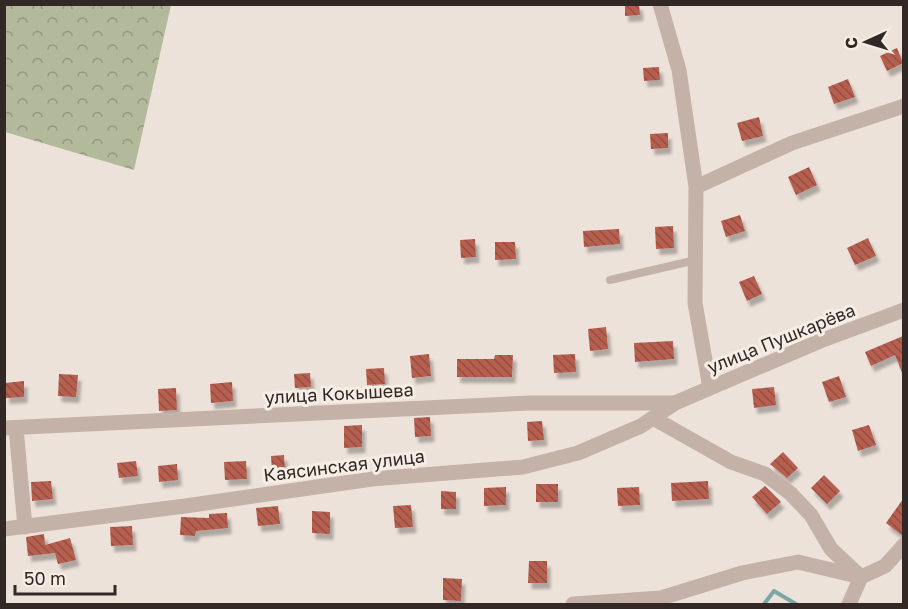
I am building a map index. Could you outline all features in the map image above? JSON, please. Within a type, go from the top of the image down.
[{"type":"street","points":[[660,4],[679,70],[696,187],[695,303],[710,388]]},
{"type":"street","points":[[696,187],[792,143],[903,106]]},
{"type":"street","name":"улица Пушкарёва","points":[[675,403],[820,341],[903,310]]},
{"type":"street","name":"улица Кокышева","points":[[10,428],[529,403],[675,403]]},
{"type":"street","name":"Каясинская улица","points":[[4,529],[372,478],[524,467],[578,453],[641,426],[675,403]]},
{"type":"street","points":[[653,418],[731,462],[765,474],[790,493],[811,515],[831,549],[861,577]]},
{"type":"street","points":[[10,428],[24,527]]},
{"type":"street","points":[[573,604],[661,598],[742,573],[798,562],[861,577],[885,566],[903,545]]},
{"type":"street","points":[[849,604],[861,577]]},
{"type":"lane","points":[[610,280],[696,260]]},
{"type":"green space","points":[[4,5],[171,5],[134,170],[5,132]]},
{"type":"building","points":[[625,4],[639,4],[640,15],[625,16]]},
{"type":"building","points":[[897,48],[903,63],[887,71],[880,56]]},
{"type":"building","points":[[659,67],[660,80],[644,81],[643,68]]},
{"type":"building","points":[[848,79],[855,97],[834,104],[828,87]]},
{"type":"building","points":[[759,117],[763,136],[742,141],[737,123]]},
{"type":"building","points":[[668,133],[668,148],[651,149],[650,134]]},
{"type":"building","points":[[809,167],[817,185],[796,195],[788,177]]},
{"type":"building","points":[[740,215],[745,231],[726,237],[721,221]]},
{"type":"building","points":[[673,226],[674,248],[656,249],[655,227]]},
{"type":"building","points":[[619,229],[620,244],[584,247],[583,231]]},
{"type":"building","points":[[868,238],[876,256],[855,265],[847,248]]},
{"type":"building","points":[[475,239],[476,257],[461,258],[460,240]]},
{"type":"building","points":[[495,242],[515,242],[516,259],[495,260]]},
{"type":"building","points":[[754,276],[762,294],[747,301],[739,282]]},
{"type":"building","points":[[606,327],[608,349],[590,351],[588,329]]},
{"type":"building","points":[[903,336],[903,375],[895,355],[871,366],[865,352]]},
{"type":"building","points":[[673,341],[674,359],[635,362],[634,343]]},
{"type":"building","points":[[429,354],[431,376],[412,378],[410,356]]},
{"type":"building","points":[[575,354],[576,372],[554,373],[553,355]]},
{"type":"building","points":[[495,355],[513,355],[512,377],[457,377],[457,359],[494,359]]},
{"type":"building","points":[[384,368],[385,384],[367,385],[366,369]]},
{"type":"building","points":[[310,373],[311,387],[295,388],[294,374]]},
{"type":"building","points":[[59,374],[78,375],[76,397],[58,396]]},
{"type":"building","points":[[839,376],[846,397],[829,402],[822,382]]},
{"type":"building","points":[[24,381],[24,397],[6,398],[5,383]]},
{"type":"building","points":[[232,382],[233,401],[211,403],[210,384]]},
{"type":"building","points":[[774,387],[776,405],[754,408],[752,389]]},
{"type":"building","points":[[176,388],[177,410],[159,411],[158,389]]},
{"type":"building","points":[[430,417],[431,436],[415,437],[414,418]]},
{"type":"building","points":[[542,421],[544,440],[528,441],[527,422]]},
{"type":"building","points":[[362,425],[362,447],[344,448],[344,426]]},
{"type":"building","points":[[869,425],[876,445],[858,451],[852,430]]},
{"type":"building","points":[[783,452],[798,468],[787,478],[770,464]]},
{"type":"building","points":[[284,455],[285,471],[272,472],[271,456]]},
{"type":"building","points":[[136,461],[138,476],[119,478],[117,463]]},
{"type":"building","points":[[246,461],[247,479],[225,480],[224,462]]},
{"type":"building","points":[[177,464],[178,480],[159,482],[158,466]]},
{"type":"building","points":[[824,475],[840,491],[827,504],[811,488]]},
{"type":"building","points":[[51,481],[53,499],[32,501],[31,482]]},
{"type":"building","points":[[708,481],[709,499],[672,501],[671,483]]},
{"type":"building","points":[[536,484],[558,484],[558,502],[536,502]]},
{"type":"building","points":[[765,486],[781,502],[767,514],[752,497]]},
{"type":"building","points":[[506,487],[506,505],[484,506],[484,488]]},
{"type":"building","points":[[639,487],[640,505],[618,506],[617,488]]},
{"type":"building","points":[[441,491],[456,492],[456,509],[441,509]]},
{"type":"building","points":[[903,499],[903,536],[886,523]]},
{"type":"building","points":[[411,505],[413,527],[395,528],[393,506]]},
{"type":"building","points":[[278,506],[280,524],[258,526],[256,508]]},
{"type":"building","points":[[312,511],[330,512],[330,534],[312,533]]},
{"type":"building","points":[[227,513],[228,528],[196,531],[195,536],[180,535],[181,517],[209,518],[209,514]]},
{"type":"building","points":[[132,526],[133,545],[111,546],[110,527]]},
{"type":"building","points":[[44,534],[45,545],[70,538],[76,560],[58,564],[55,553],[28,556],[26,537]]},
{"type":"building","points":[[529,561],[547,561],[547,583],[528,583]]},
{"type":"building","points":[[443,578],[462,579],[461,601],[443,600]]},
{"type":"waterway","points":[[764,604],[774,591],[796,604]]}]
